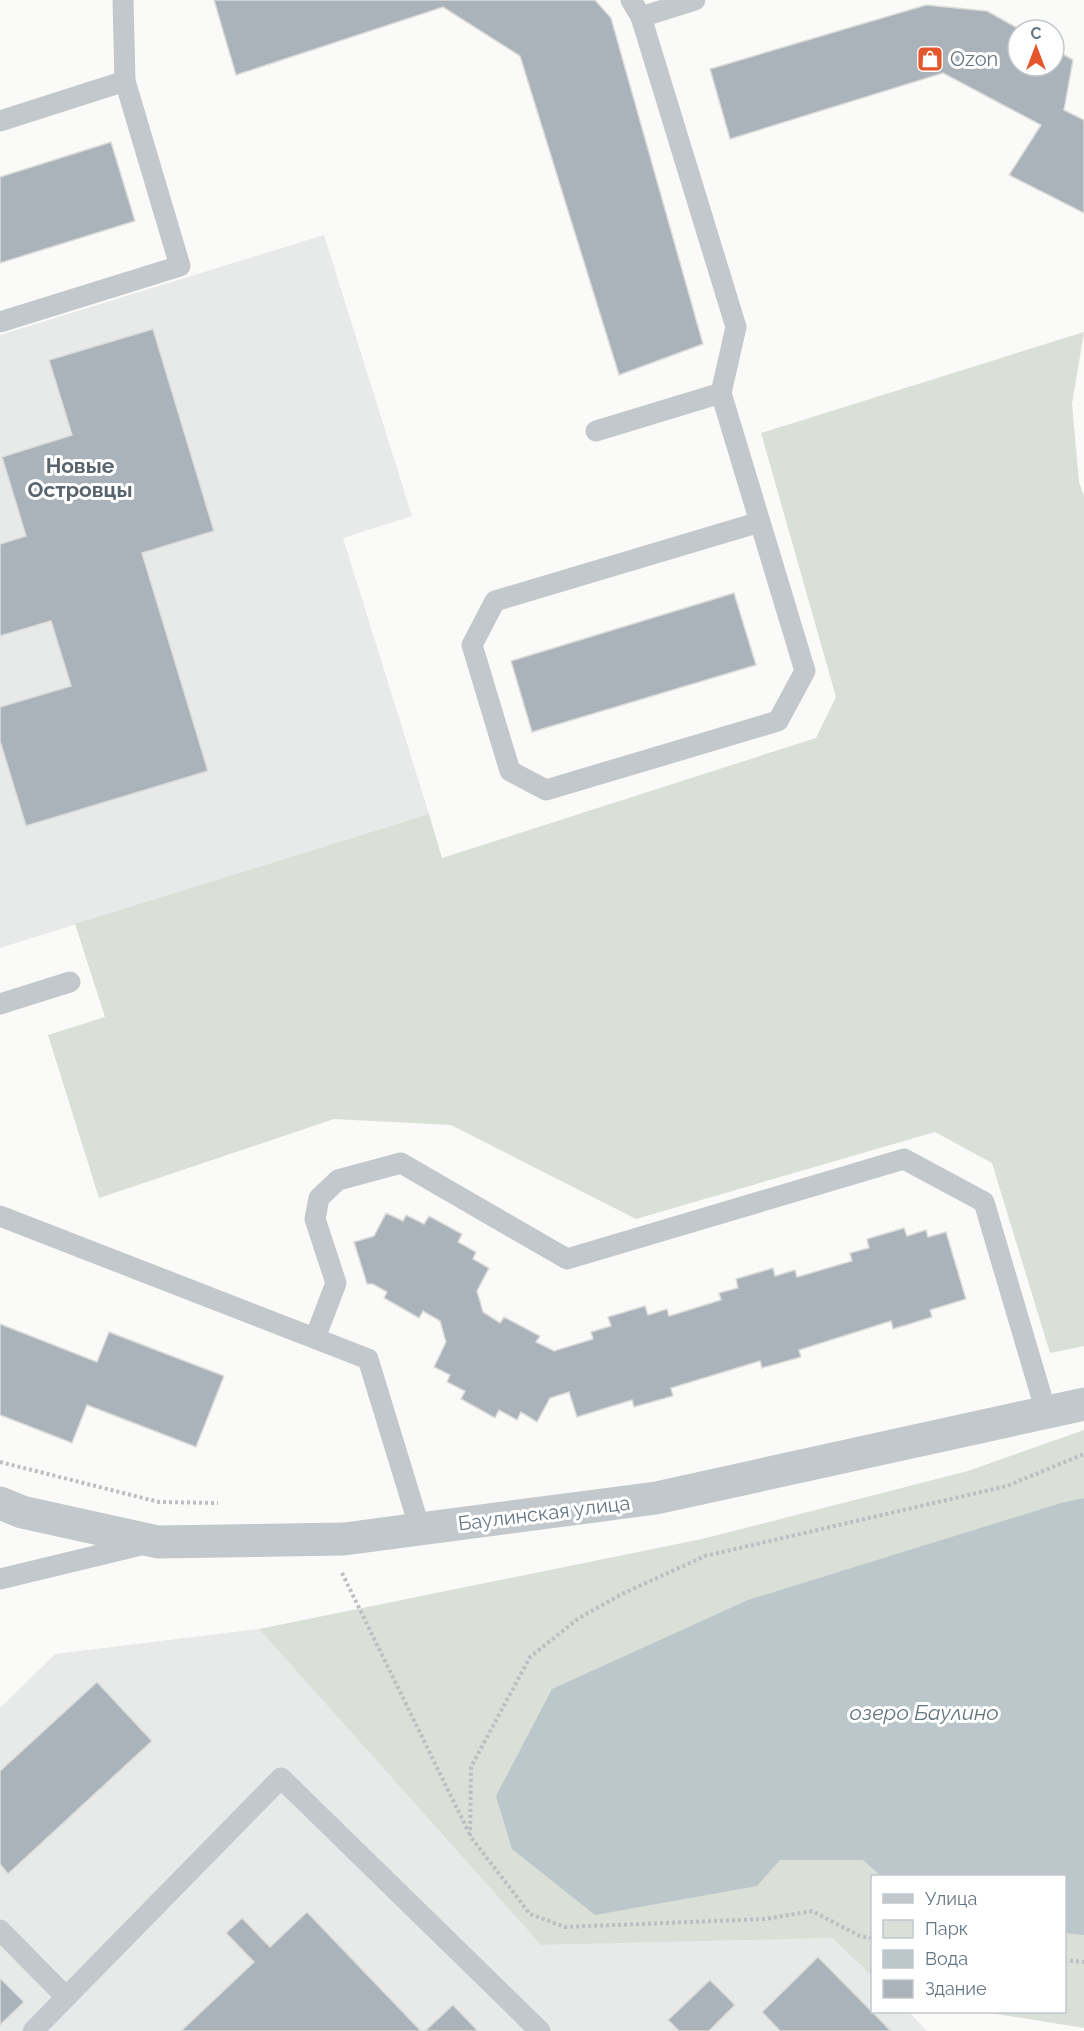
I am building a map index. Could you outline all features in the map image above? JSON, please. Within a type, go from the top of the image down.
[{"type":"street","name":"Баулинская улица","points":[[0,1503],[22,1512],[158,1542],[344,1539],[656,1498],[1084,1404]]},
{"type":"lane","points":[[0,322],[180,266],[124,81],[123,0]]},
{"type":"lane","points":[[695,0],[636,8],[736,327],[721,393],[760,522],[805,671],[778,721],[546,790],[510,771],[472,645],[495,601],[760,522]]},
{"type":"lane","points":[[0,121],[124,81]]},
{"type":"lane","points":[[596,431],[721,393]]},
{"type":"lane","points":[[0,1004],[70,982]]},
{"type":"lane","points":[[315,1338],[336,1283],[315,1219],[319,1198],[338,1180],[401,1163],[567,1259],[904,1159],[984,1203],[1046,1413]]},
{"type":"lane","points":[[0,1216],[368,1359],[420,1529]]},
{"type":"lane","points":[[0,1579],[158,1542]]},
{"type":"lane","points":[[33,2031],[281,1778],[540,2031]]},
{"type":"lane","points":[[0,1930],[66,1997]]},
{"type":"path","points":[[470,1836],[471,1767],[530,1657],[579,1618],[624,1593],[705,1556],[1007,1486],[1084,1454]]},
{"type":"path","points":[[0,1462],[159,1502],[230,1503]]},
{"type":"path","points":[[339,1567],[470,1836],[530,1914],[565,1927],[765,1919],[812,1911],[860,1936],[871,1938]]},
{"type":"path","points":[[1066,1960],[1084,1962]]},
{"type":"shaded area","points":[[324,235],[412,516],[343,538],[429,814],[0,948],[0,335]]},
{"type":"shaded area","points":[[259,1629],[541,1945],[832,1938],[871,1975],[871,2013],[910,2013],[927,2031],[0,2031],[0,1708],[55,1654]]},
{"type":"green space","points":[[1084,332],[1072,404],[1079,482],[1084,496],[1084,1346],[1050,1353],[992,1163],[935,1132],[636,1219],[451,1125],[334,1119],[99,1198],[48,1035],[105,1017],[75,924],[429,814],[442,858],[816,738],[836,697],[761,433]]},
{"type":"green space","points":[[1084,1430],[1084,2028],[990,2013],[1066,2013],[1066,1875],[871,1875],[871,1975],[832,1938],[541,1945],[259,1629],[702,1539],[968,1471]]},
{"type":"water","name":"озеро Баулино","points":[[1084,1498],[1084,1935],[1066,1933],[1066,1875],[880,1875],[863,1860],[780,1860],[757,1886],[595,1915],[512,1849],[496,1796],[552,1689],[748,1600],[1061,1503]]},
{"type":"building","points":[[214,0],[595,0],[611,18],[703,344],[619,375],[520,56],[443,7],[236,75]]},
{"type":"building","points":[[926,5],[987,11],[1006,22],[1006,78],[1066,78],[1066,56],[1073,60],[1064,110],[1084,120],[1084,213],[1009,175],[1041,125],[943,73],[730,139],[710,69]]},
{"type":"building","points":[[111,142],[135,221],[0,263],[0,177]]},
{"type":"building","points":[[153,329],[214,531],[142,553],[208,771],[26,826],[0,741],[0,707],[71,686],[51,621],[0,636],[0,544],[26,536],[2,457],[72,435],[49,360]]},
{"type":"building","points":[[734,593],[756,665],[532,732],[511,661]]},
{"type":"building","points":[[386,1213],[403,1221],[406,1215],[424,1224],[429,1216],[462,1234],[458,1242],[476,1252],[473,1259],[489,1268],[477,1291],[483,1312],[500,1323],[504,1317],[540,1336],[536,1342],[554,1351],[593,1339],[591,1332],[611,1326],[608,1317],[645,1306],[648,1315],[667,1309],[669,1316],[721,1300],[719,1293],[738,1288],[736,1279],[773,1268],[775,1276],[795,1270],[797,1277],[852,1261],[850,1253],[869,1248],[867,1239],[904,1228],[907,1236],[926,1230],[928,1237],[946,1232],[966,1299],[930,1310],[932,1317],[893,1329],[891,1321],[799,1350],[801,1357],[762,1368],[760,1361],[671,1388],[673,1396],[634,1407],[632,1400],[577,1417],[569,1392],[550,1398],[537,1422],[521,1412],[517,1420],[499,1410],[495,1418],[461,1399],[465,1391],[447,1382],[450,1375],[434,1367],[446,1342],[440,1321],[423,1311],[419,1318],[384,1298],[387,1292],[373,1284],[367,1284],[354,1242],[374,1236]]},
{"type":"building","points":[[0,1324],[97,1362],[109,1332],[224,1376],[196,1447],[87,1405],[72,1443],[0,1415]]},
{"type":"building","points":[[97,1682],[152,1741],[8,1874],[0,1864],[0,1771]]},
{"type":"building","points":[[307,1912],[421,2031],[181,2031],[254,1962],[226,1933],[242,1918],[270,1947]]},
{"type":"building","points":[[818,1957],[891,2031],[780,2031],[762,2012]]},
{"type":"building","points":[[0,1978],[24,2002],[0,2025]]},
{"type":"building","points":[[710,1980],[735,2005],[709,2031],[679,2031],[668,2020]]},
{"type":"building","points":[[453,2005],[478,2031],[425,2031]]},
{"type":"place","name":"Ozon","points":[[930,59]]},
{"type":"district","name":"Новые Островцы","points":[[80,478]]}]
